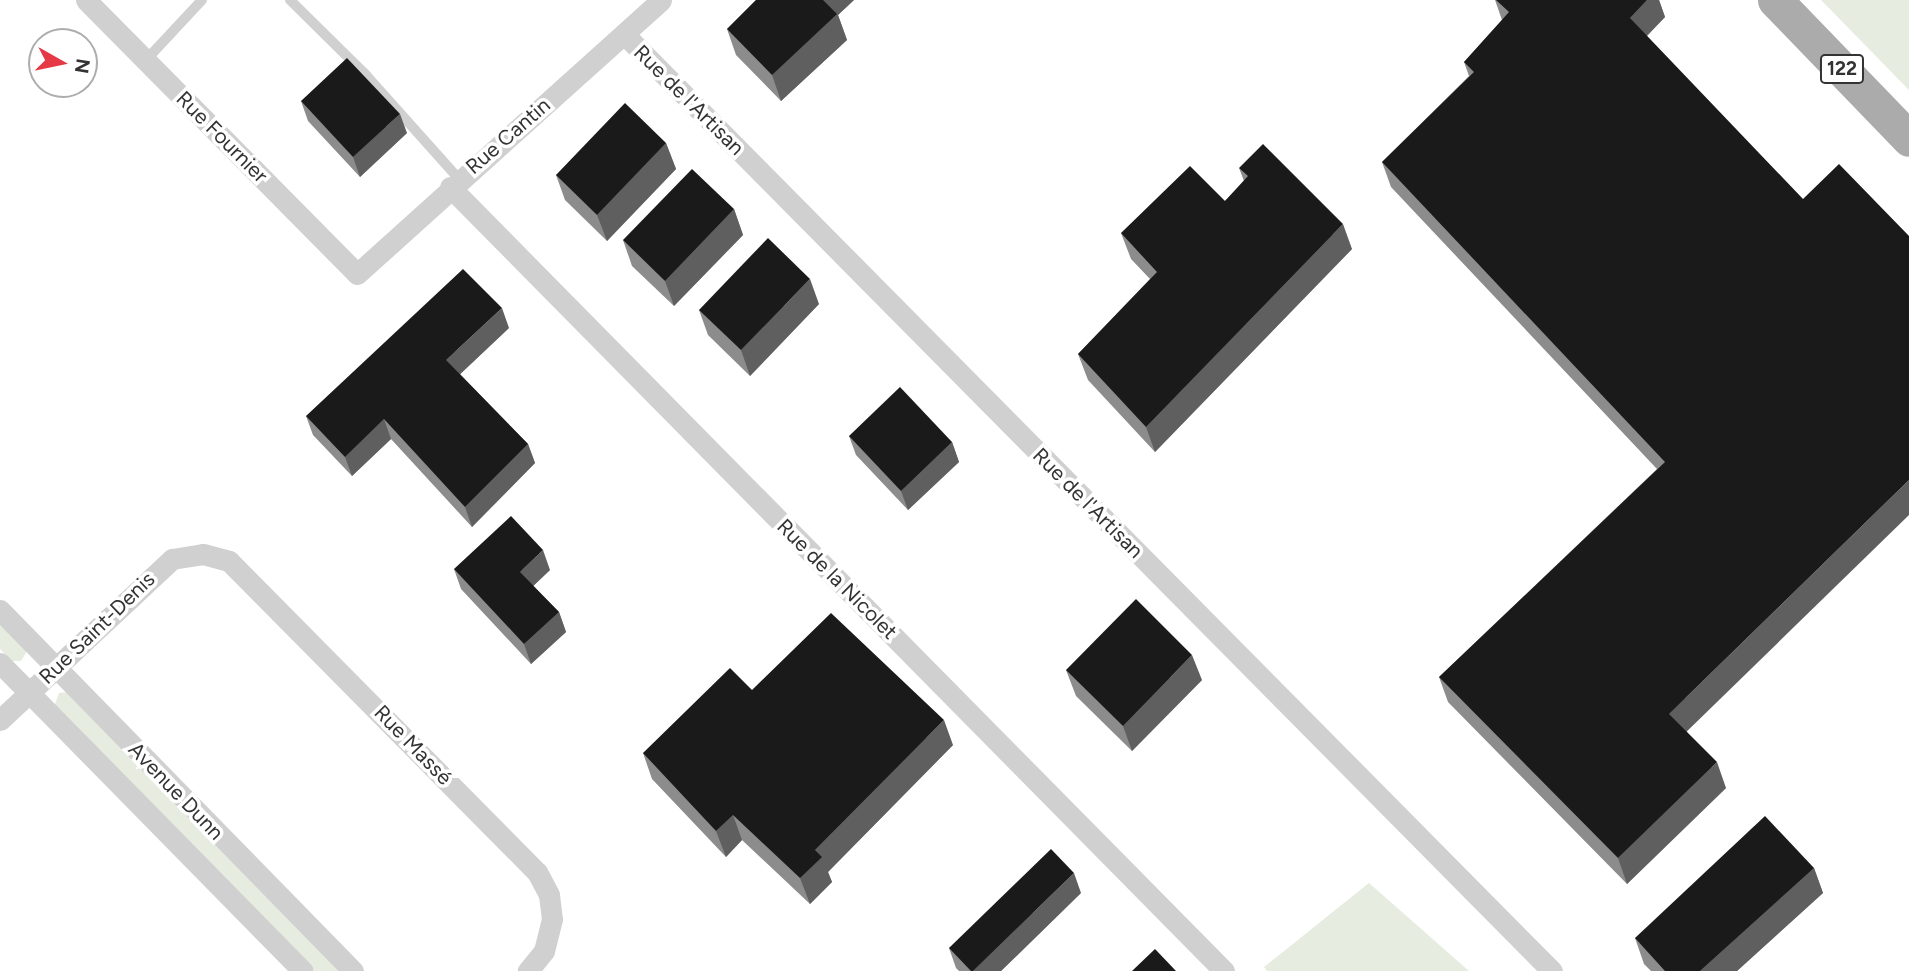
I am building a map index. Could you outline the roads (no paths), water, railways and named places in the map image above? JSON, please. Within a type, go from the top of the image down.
[{"type":"main road","name":"122","points":[[1774,0],[1909,139]]},
{"type":"street","name":"Rue Fournier","points":[[86,0],[357,274]]},
{"type":"street","name":"Rue Cantin","points":[[357,274],[661,0]]},
{"type":"street","name":"Rue de l'Artisan","points":[[624,34],[1552,971]]},
{"type":"street","name":"Rue de la Nicolet","points":[[455,183],[1224,971]]},
{"type":"street","name":"Rue Saint-Denis","points":[[0,720],[172,559],[203,554]]},
{"type":"street","name":"Rue Massé","points":[[203,554],[229,561],[253,582],[537,872],[549,895],[552,919],[544,951],[528,971]]},
{"type":"street","name":"Avenue Dunn","points":[[0,610],[353,971]]},
{"type":"street","name":"Avenue Dunn","points":[[0,663],[303,971]]},
{"type":"lane","points":[[146,61],[202,0]]},
{"type":"lane","points":[[290,0],[366,75],[455,183]]}]
